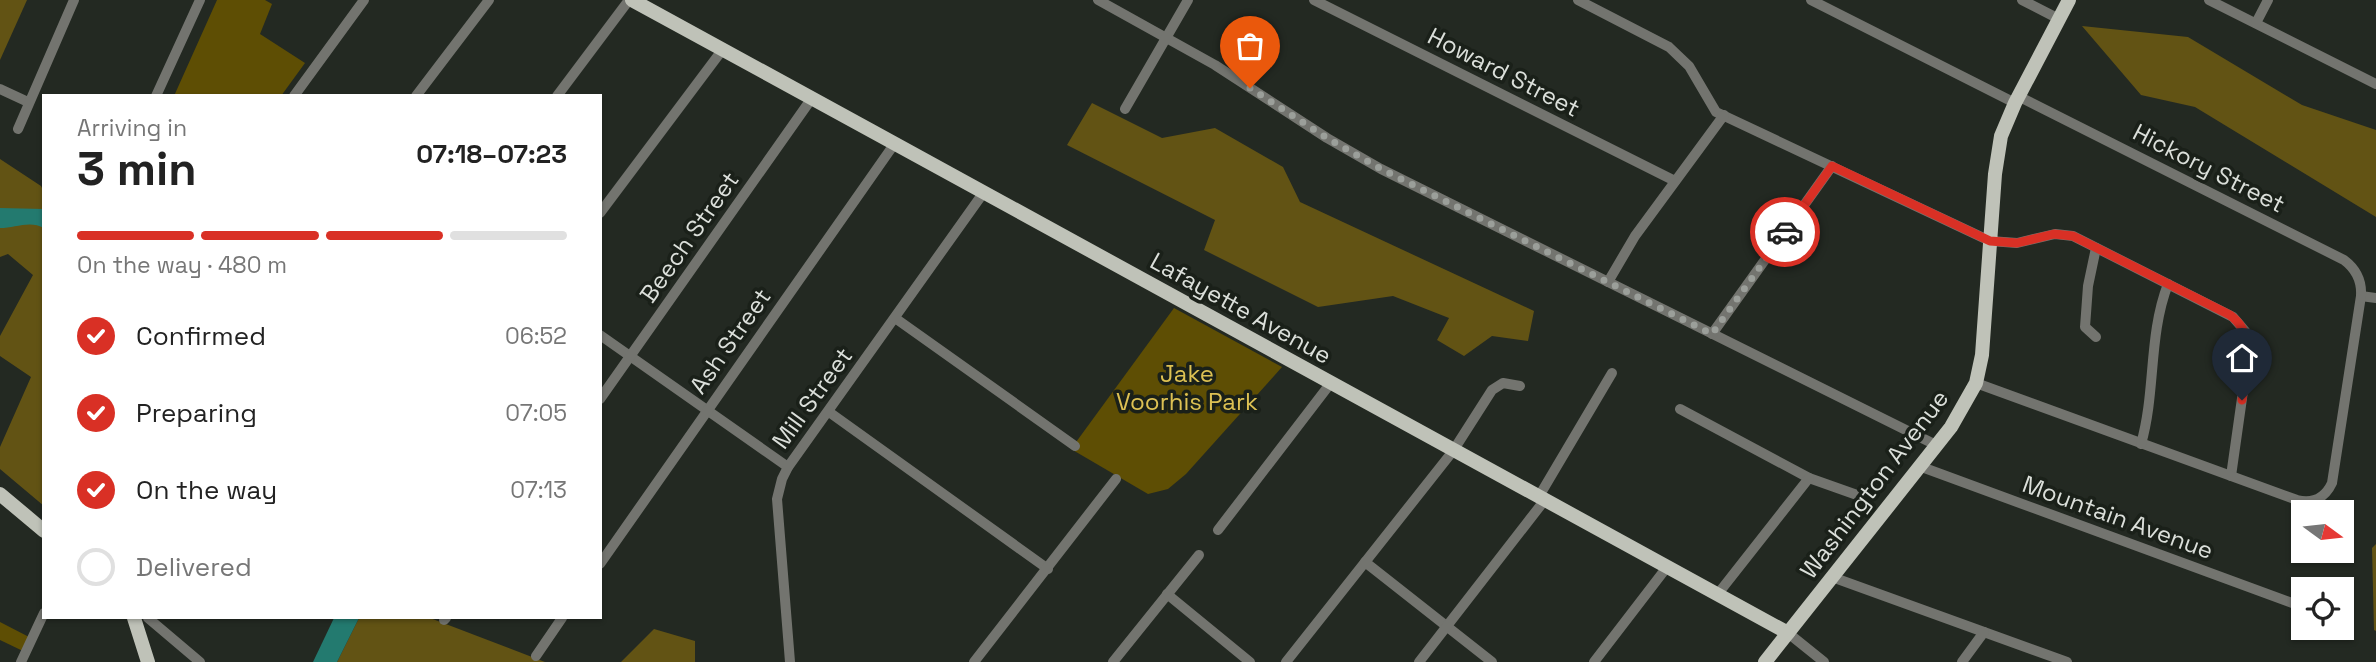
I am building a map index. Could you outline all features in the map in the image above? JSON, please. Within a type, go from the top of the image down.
[{"type":"main road","name":"Lafayette Avenue","points":[[631,0],[1788,633]]},
{"type":"main road","name":"Washington Avenue","points":[[1765,662],[1951,428],[1976,383],[1982,355],[1997,157],[2001,136],[2017,99],[2069,0]]},
{"type":"main road","points":[[0,494],[42,529]]},
{"type":"main road","points":[[134,619],[148,662]]},
{"type":"street","points":[[18,129],[74,0]]},
{"type":"street","points":[[157,94],[200,0]]},
{"type":"street","points":[[295,94],[364,0]]},
{"type":"street","points":[[418,94],[489,0]]},
{"type":"street","points":[[559,94],[631,0]]},
{"type":"street","points":[[1098,0],[1250,88],[1353,154],[1936,445]]},
{"type":"street","points":[[1125,109],[1188,0]]},
{"type":"street","name":"Howard Street","points":[[1314,0],[1675,181]]},
{"type":"street","points":[[1578,0],[1669,47],[1689,66],[1716,112],[1724,116],[1990,241],[2017,243],[2044,235],[2063,234],[2233,317],[2240,323],[2249,349],[2231,476]]},
{"type":"street","name":"Hickory Street","points":[[1811,0],[2344,260],[2357,273],[2361,296]]},
{"type":"street","points":[[2022,0],[2059,19]]},
{"type":"street","points":[[2209,0],[2376,84]]},
{"type":"street","points":[[2256,23],[2268,0]]},
{"type":"street","points":[[602,210],[723,49]]},
{"type":"street","points":[[0,89],[28,102]]},
{"type":"street","name":"Beech Street","points":[[602,396],[812,98]]},
{"type":"street","points":[[1608,282],[1635,236],[1724,116]]},
{"type":"street","name":"Ash Street","points":[[602,561],[895,143]]},
{"type":"street","points":[[1712,334],[1832,166]]},
{"type":"street","name":"Mill Street","points":[[790,662],[777,499],[782,479],[984,192]]},
{"type":"street","points":[[2096,248],[2088,286],[2085,327],[2096,337]]},
{"type":"street","points":[[2141,444],[2148,412],[2158,321],[2168,284]]},
{"type":"street","points":[[1976,383],[2302,502],[2317,499],[2332,483],[2361,296],[2376,298]]},
{"type":"street","points":[[895,318],[1075,446]]},
{"type":"street","points":[[602,336],[788,467]]},
{"type":"street","points":[[1419,662],[1541,499],[1612,373]]},
{"type":"street","points":[[1286,662],[1453,451],[1492,390],[1509,382],[1520,386]]},
{"type":"street","points":[[1218,530],[1330,384]]},
{"type":"street","points":[[1680,409],[1809,478],[1857,495]]},
{"type":"street","points":[[829,412],[1048,569]]},
{"type":"street","name":"Mountain Avenue","points":[[1919,466],[2291,603]]},
{"type":"street","points":[[1717,595],[1809,478]]},
{"type":"street","points":[[974,662],[1116,480]]},
{"type":"street","points":[[1113,662],[1199,555]]},
{"type":"street","points":[[1365,562],[1492,662]]},
{"type":"street","points":[[1594,662],[1667,567]]},
{"type":"street","points":[[1832,577],[2067,662]]},
{"type":"street","points":[[1167,594],[1251,662]]},
{"type":"street","points":[[21,662],[42,617]]},
{"type":"street","points":[[149,619],[200,662]]},
{"type":"street","points":[[536,656],[561,619]]},
{"type":"street","points":[[1962,662],[1984,632]]},
{"type":"street","name":"Lafayette Avenue","points":[[1788,633],[1824,662]]},
{"type":"green space","points":[[217,0],[265,0],[272,4],[260,34],[305,63],[282,94],[175,94]]},
{"type":"green space","name":"Jake Voorhis Park","points":[[1174,308],[1282,367],[1186,474],[1168,489],[1148,494],[1071,449]]},
{"type":"green space","points":[[0,622],[31,638],[25,652],[0,640]]},
{"type":"shaded area","points":[[0,0],[27,0],[0,60]]},
{"type":"shaded area","points":[[2082,26],[2188,37],[2302,105],[2376,130],[2376,217],[2195,107],[2141,95]]},
{"type":"shaded area","points":[[1092,103],[1162,138],[1215,128],[1283,167],[1300,202],[1534,311],[1528,341],[1492,336],[1464,356],[1437,340],[1449,318],[1393,296],[1318,307],[1204,250],[1215,220],[1067,145]]},
{"type":"shaded area","points":[[0,159],[42,188],[42,504],[0,469],[0,447],[31,377],[0,356],[0,336],[33,275],[8,254],[0,257]]},
{"type":"shaded area","points":[[2376,544],[2376,631],[2372,548]]},
{"type":"shaded area","points":[[358,619],[433,619],[545,662],[337,662]]},
{"type":"shaded area","points":[[654,629],[695,641],[695,662],[621,662]]},
{"type":"water","points":[[0,208],[42,209],[42,227],[28,224],[0,228]]},
{"type":"water","points":[[334,619],[358,619],[337,662],[313,662]]},
{"type":"way so far","points":[[1250,88],[1381,169],[1712,334],[1785,232]]},
{"type":"route","points":[[1785,232],[1832,166],[1990,241],[2017,243],[2044,235],[2073,236],[2230,315],[2240,323],[2245,331],[2249,349],[2242,400]]}]
